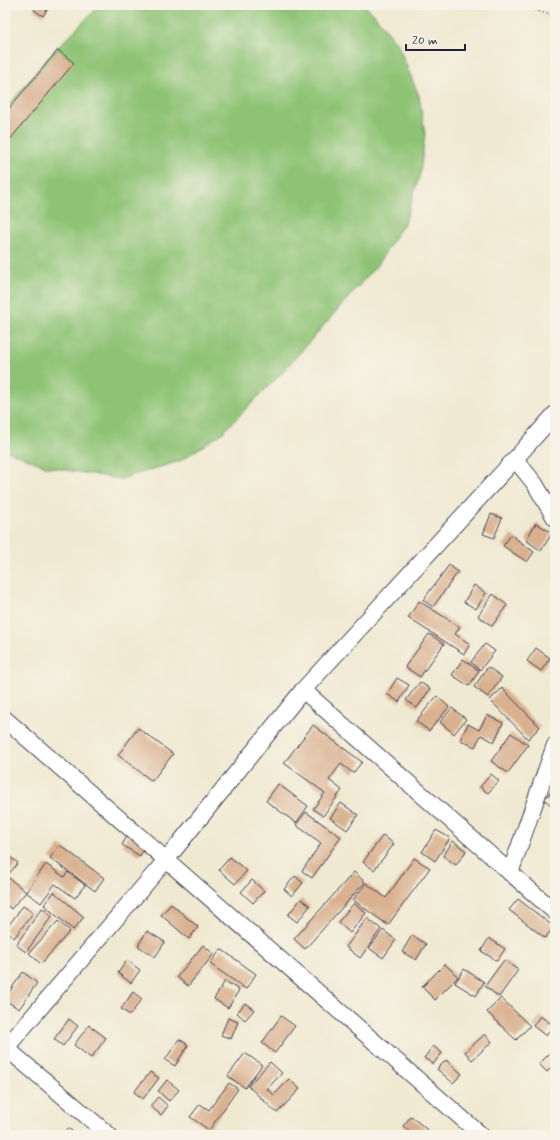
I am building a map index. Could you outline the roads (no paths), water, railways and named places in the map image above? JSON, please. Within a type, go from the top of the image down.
[{"type":"street","points":[[109,1135],[5,1048],[166,860],[303,690],[516,459],[555,414]]},
{"type":"street","points":[[516,459],[535,484],[555,518]]},
{"type":"street","points":[[303,690],[555,912]]},
{"type":"street","points":[[5,719],[481,1135]]},
{"type":"street","points":[[510,873],[555,745]]}]
